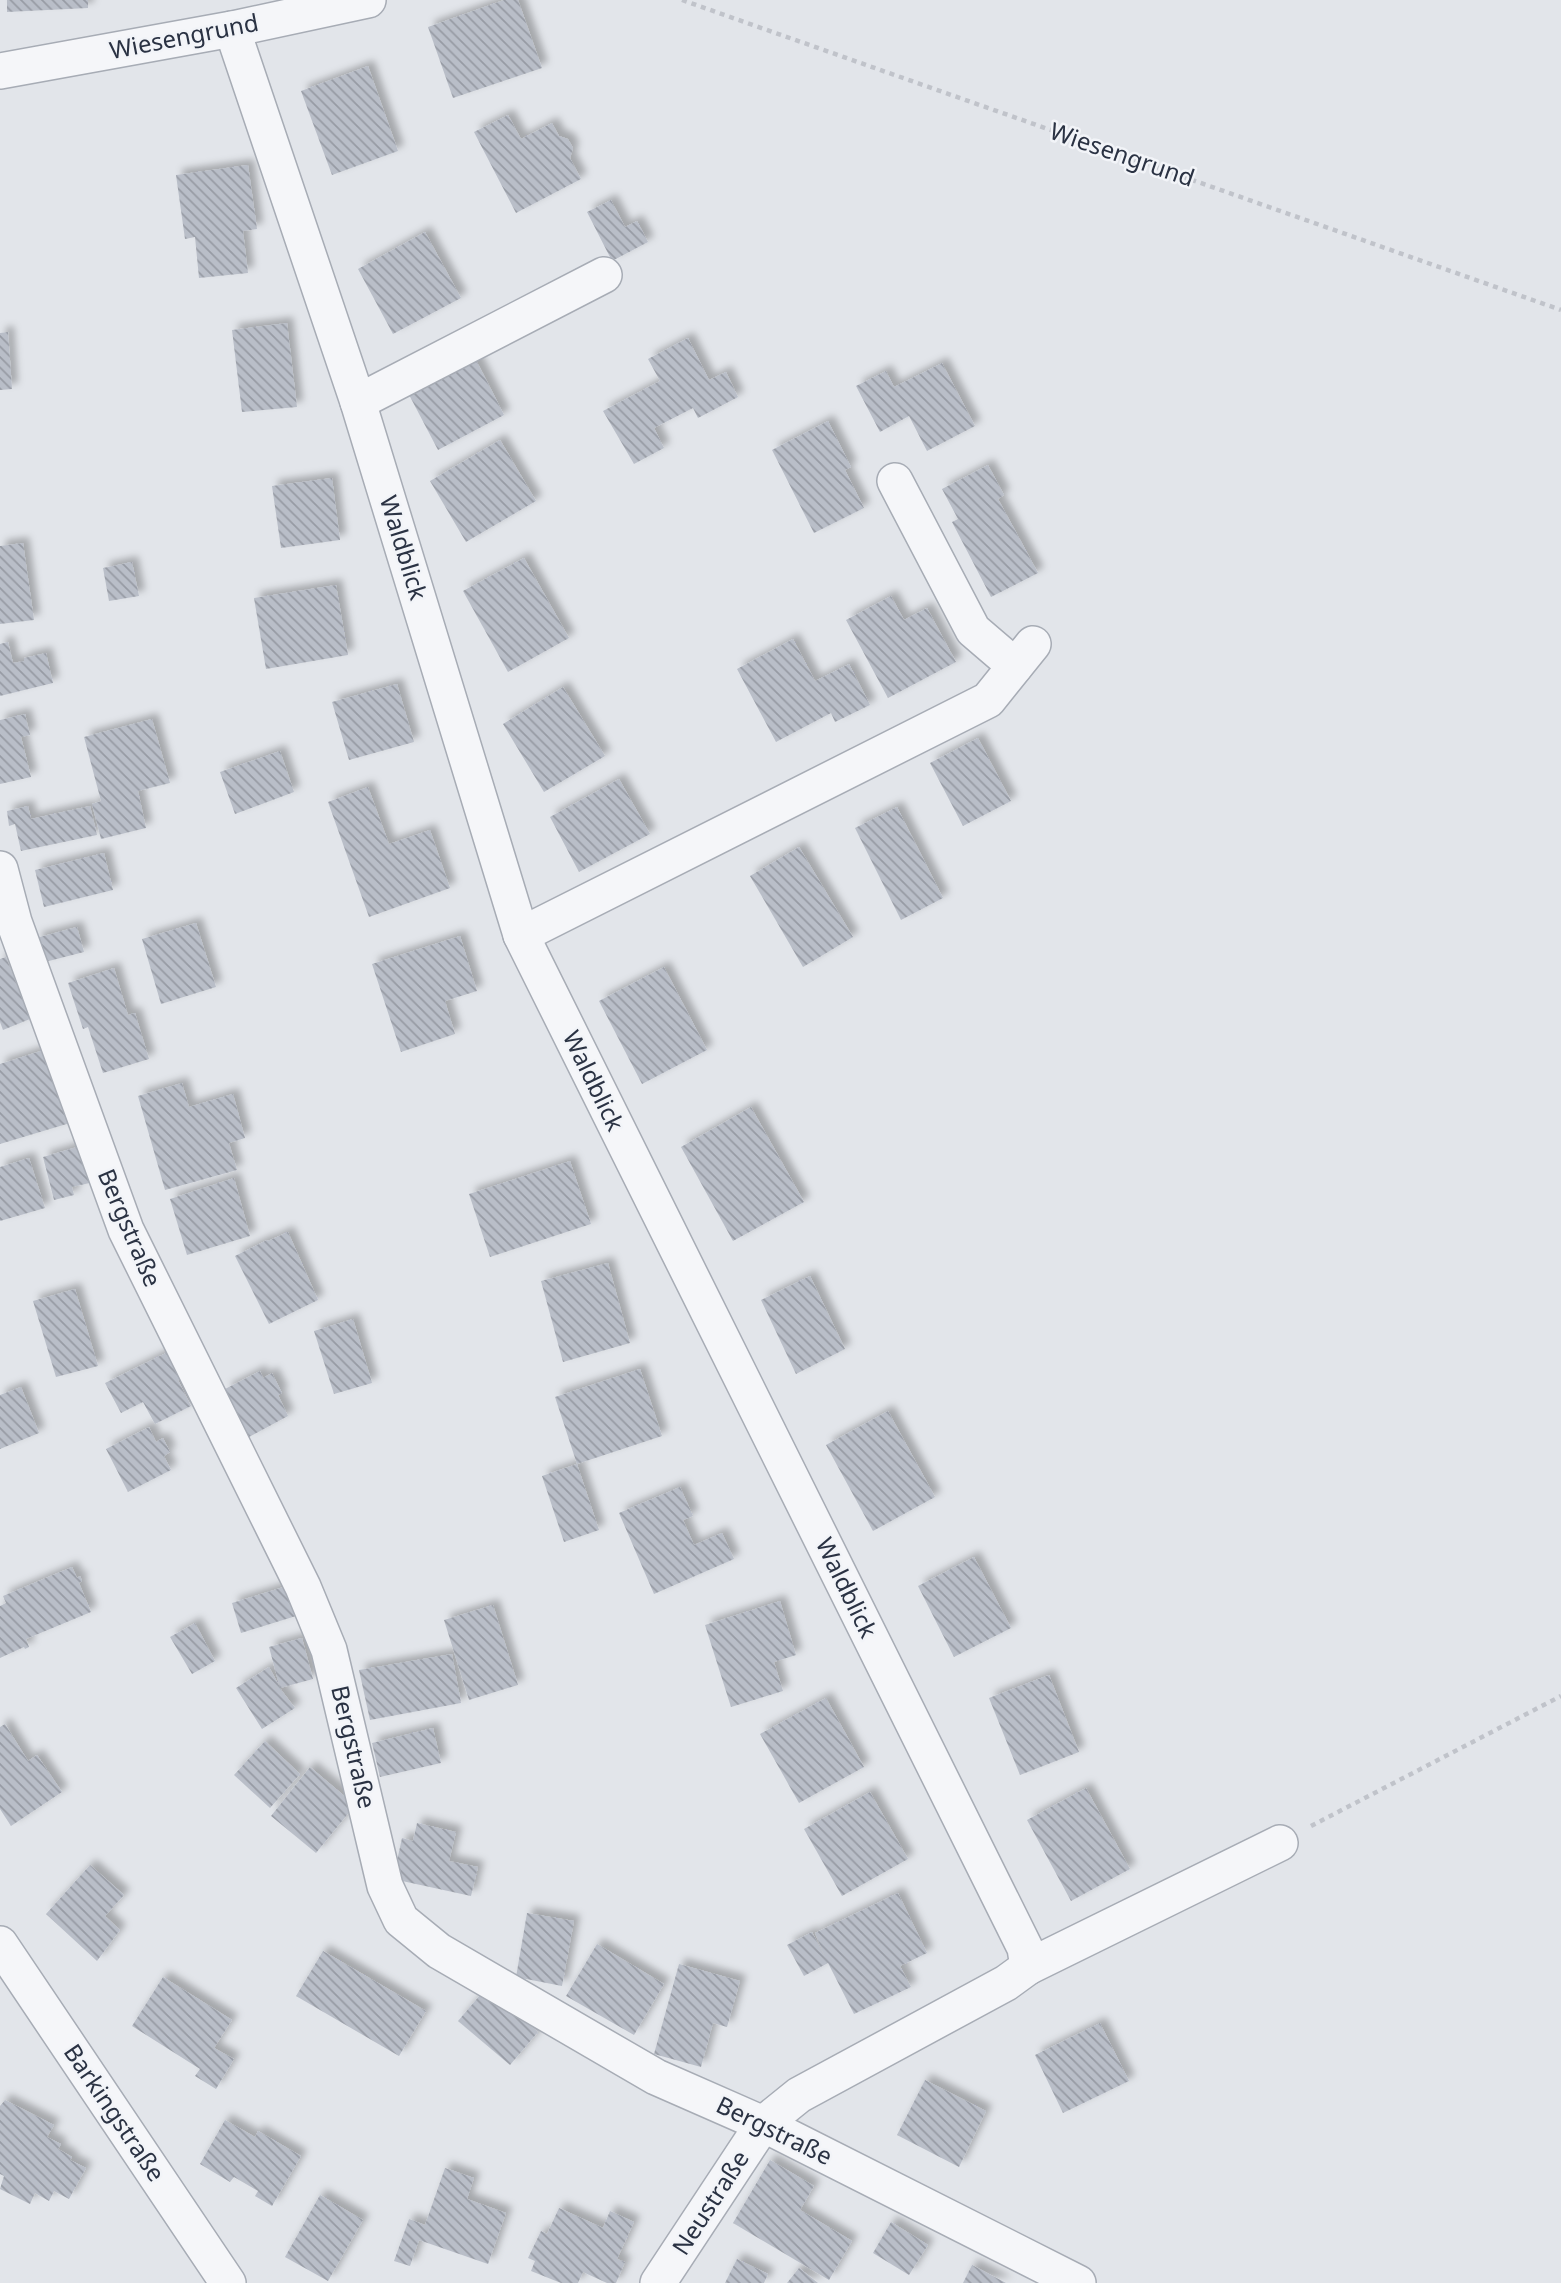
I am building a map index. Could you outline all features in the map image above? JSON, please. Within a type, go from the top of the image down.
[{"type":"street","name":"Wiesengrund","points":[[0,71],[232,29],[368,0]]},
{"type":"street","name":"Waldblick","points":[[232,29],[358,402],[520,935],[1025,1948],[1028,1968]]},
{"type":"street","points":[[358,402],[604,275]]},
{"type":"street","points":[[520,935],[988,699],[1024,655],[973,630],[895,481]]},
{"type":"street","name":"Bergstraße","points":[[0,869],[7,925],[125,1230],[303,1587],[329,1650],[386,1886],[401,1920],[439,1951],[656,2077],[763,2124],[1079,2283]]},
{"type":"street","points":[[763,2124],[799,2095],[1006,1983],[1028,1968],[1280,1843]]},
{"type":"street","name":"Barkingstraße","points":[[0,1944],[229,2283]]},
{"type":"street","name":"Neustraße","points":[[658,2283],[763,2124]]},
{"type":"path","name":"Wiesengrund","points":[[682,0],[1561,310]]},
{"type":"path","points":[[1280,1843],[1561,1696]]},
{"type":"building","points":[[7,0],[88,0],[88,8],[7,12]]},
{"type":"building","points":[[504,0],[518,0],[542,68],[453,98],[428,27]]},
{"type":"building","points":[[368,66],[398,151],[332,175],[301,91]]},
{"type":"building","points":[[508,115],[521,139],[552,123],[559,136],[568,139],[573,148],[570,158],[581,179],[516,213],[474,132]]},
{"type":"building","points":[[248,165],[257,229],[243,231],[248,273],[199,278],[195,237],[185,239],[176,175]]},
{"type":"building","points":[[611,200],[625,227],[637,221],[648,242],[612,261],[587,212]]},
{"type":"building","points":[[425,232],[461,298],[393,334],[358,269]]},
{"type":"building","points":[[287,323],[297,407],[242,412],[232,330]]},
{"type":"building","points":[[8,332],[12,389],[0,390],[0,333]]},
{"type":"building","points":[[688,338],[709,380],[726,372],[738,397],[698,418],[693,408],[654,428],[664,448],[634,464],[603,411],[660,381],[648,359]]},
{"type":"building","points":[[473,354],[504,415],[438,450],[406,389]]},
{"type":"building","points":[[942,363],[975,426],[927,451],[909,416],[880,432],[856,386],[886,371],[894,387]]},
{"type":"building","points":[[828,421],[851,467],[845,470],[864,508],[814,533],[772,450]]},
{"type":"building","points":[[500,440],[536,501],[466,542],[430,481]]},
{"type":"building","points":[[988,465],[1004,495],[998,499],[1038,573],[991,597],[952,522],[958,519],[942,489]]},
{"type":"building","points":[[332,478],[340,540],[281,548],[272,486]]},
{"type":"building","points":[[23,543],[34,620],[0,624],[0,546]]},
{"type":"building","points":[[524,558],[569,638],[508,672],[463,591]]},
{"type":"building","points":[[132,562],[139,596],[109,601],[103,568]]},
{"type":"building","points":[[336,585],[348,655],[266,669],[254,598]]},
{"type":"building","points":[[891,596],[904,620],[927,608],[956,662],[888,698],[846,620]]},
{"type":"building","points":[[793,639],[815,681],[849,664],[870,705],[835,722],[831,713],[776,742],[737,669]]},
{"type":"building","points":[[8,642],[13,663],[46,653],[53,683],[0,696],[0,644]]},
{"type":"building","points":[[397,684],[414,742],[349,760],[332,702]]},
{"type":"building","points":[[563,687],[605,756],[544,792],[503,724]]},
{"type":"building","points":[[25,714],[30,735],[21,737],[31,777],[0,784],[0,720]]},
{"type":"building","points":[[152,719],[170,783],[138,791],[146,828],[101,839],[92,804],[101,801],[84,737]]},
{"type":"building","points":[[978,738],[1011,801],[963,826],[930,763]]},
{"type":"building","points":[[280,751],[294,792],[235,814],[220,772]]},
{"type":"building","points":[[619,779],[650,834],[579,872],[550,817]]},
{"type":"building","points":[[368,787],[389,844],[430,830],[450,888],[369,917],[328,802]]},
{"type":"building","points":[[28,806],[31,819],[90,806],[97,835],[21,851],[15,824],[9,826],[7,811]]},
{"type":"building","points":[[897,807],[943,898],[901,920],[855,828]]},
{"type":"building","points":[[799,847],[853,937],[803,967],[750,876]]},
{"type":"building","points":[[104,853],[113,890],[44,907],[35,870]]},
{"type":"building","points":[[196,923],[216,987],[161,1004],[142,939]]},
{"type":"building","points":[[77,927],[84,952],[41,963],[36,938]]},
{"type":"building","points":[[460,936],[477,991],[445,1001],[455,1034],[401,1052],[372,964]]},
{"type":"building","points":[[6,957],[30,1019],[3,1030],[0,1022],[0,959]]},
{"type":"building","points":[[664,967],[707,1050],[642,1084],[599,1001]]},
{"type":"building","points":[[114,968],[128,1015],[135,1013],[149,1059],[103,1073],[88,1027],[83,1029],[68,983]]},
{"type":"building","points":[[47,1049],[70,1123],[0,1144],[0,1064]]},
{"type":"building","points":[[182,1083],[189,1107],[233,1094],[245,1138],[229,1143],[237,1170],[165,1190],[138,1096]]},
{"type":"building","points":[[751,1107],[804,1202],[733,1241],[681,1147]]},
{"type":"building","points":[[84,1145],[94,1182],[72,1187],[74,1195],[54,1200],[43,1157]]},
{"type":"building","points":[[29,1158],[45,1208],[0,1221],[0,1167]]},
{"type":"building","points":[[570,1161],[591,1224],[490,1257],[469,1194]]},
{"type":"building","points":[[234,1178],[250,1236],[187,1255],[170,1199]]},
{"type":"building","points":[[288,1232],[318,1300],[269,1324],[235,1256]]},
{"type":"building","points":[[608,1263],[630,1343],[563,1362],[541,1281]]},
{"type":"building","points":[[810,1276],[845,1349],[796,1374],[761,1300]]},
{"type":"building","points":[[75,1289],[98,1366],[56,1377],[33,1301]]},
{"type":"building","points":[[353,1319],[372,1383],[334,1394],[314,1331]]},
{"type":"building","points":[[172,1350],[187,1375],[178,1380],[191,1406],[155,1424],[143,1402],[121,1413],[105,1383]]},
{"type":"building","points":[[640,1369],[662,1436],[577,1464],[555,1397]]},
{"type":"building","points":[[260,1371],[263,1378],[272,1373],[282,1393],[278,1395],[288,1416],[249,1437],[225,1389]]},
{"type":"building","points":[[21,1387],[39,1433],[0,1449],[0,1395]]},
{"type":"building","points":[[888,1411],[935,1497],[873,1531],[826,1445]]},
{"type":"building","points":[[149,1427],[156,1442],[163,1438],[170,1452],[164,1456],[171,1470],[128,1492],[106,1449]]},
{"type":"building","points":[[577,1464],[599,1530],[564,1542],[542,1476]]},
{"type":"building","points":[[680,1487],[693,1516],[683,1520],[694,1545],[722,1533],[734,1559],[654,1594],[619,1513]]},
{"type":"building","points":[[974,1557],[1011,1628],[954,1657],[918,1586]]},
{"type":"building","points":[[72,1567],[77,1578],[80,1576],[82,1581],[79,1583],[91,1612],[26,1639],[29,1647],[0,1658],[0,1606],[6,1603],[3,1596]]},
{"type":"building","points":[[287,1586],[296,1616],[241,1633],[232,1603]]},
{"type":"building","points":[[780,1601],[796,1655],[774,1662],[783,1691],[731,1707],[705,1625]]},
{"type":"building","points":[[493,1605],[518,1685],[469,1700],[444,1620]]},
{"type":"building","points":[[195,1623],[215,1661],[192,1674],[170,1637]]},
{"type":"building","points":[[302,1638],[313,1679],[280,1688],[269,1647]]},
{"type":"building","points":[[452,1654],[461,1703],[370,1720],[359,1670]]},
{"type":"building","points":[[269,1667],[295,1708],[262,1729],[236,1688]]},
{"type":"building","points":[[1049,1675],[1079,1752],[1020,1775],[989,1698]]},
{"type":"building","points":[[826,1698],[864,1767],[799,1803],[760,1734]]},
{"type":"building","points":[[5,1724],[28,1761],[37,1755],[62,1792],[11,1826],[0,1809],[0,1727]]},
{"type":"building","points":[[433,1728],[441,1763],[380,1777],[372,1743]]},
{"type":"building","points":[[265,1741],[300,1774],[270,1808],[234,1775]]},
{"type":"building","points":[[310,1767],[355,1805],[316,1853],[271,1816]]},
{"type":"building","points":[[1086,1788],[1130,1869],[1071,1901],[1027,1820]]},
{"type":"building","points":[[870,1792],[908,1859],[842,1896],[804,1829]]},
{"type":"building","points":[[417,1823],[456,1832],[449,1861],[478,1867],[471,1896],[393,1879],[402,1838],[413,1841]]},
{"type":"building","points":[[90,1865],[124,1895],[105,1916],[120,1930],[97,1961],[46,1914]]},
{"type":"building","points":[[898,1893],[927,1953],[900,1966],[911,1987],[854,2014],[828,1963],[804,1976],[787,1945],[812,1932],[825,1957],[815,1933]]},
{"type":"building","points":[[527,1913],[574,1921],[562,1986],[516,1977]]},
{"type":"building","points":[[597,1944],[664,1984],[634,2035],[566,1996]]},
{"type":"building","points":[[323,1951],[426,2011],[399,2056],[296,1996]]},
{"type":"building","points":[[679,1964],[740,1981],[727,2027],[713,2023],[701,2067],[654,2054]]},
{"type":"building","points":[[163,1977],[232,2020],[214,2048],[234,2059],[216,2089],[195,2076],[200,2069],[132,2026]]},
{"type":"building","points":[[486,1988],[538,2032],[510,2065],[458,2021]]},
{"type":"building","points":[[1100,2023],[1129,2081],[1063,2113],[1035,2055]]},
{"type":"building","points":[[925,2080],[986,2111],[959,2167],[897,2135]]},
{"type":"building","points":[[5,2100],[54,2125],[47,2137],[61,2144],[58,2149],[72,2157],[70,2160],[86,2168],[69,2199],[54,2191],[49,2201],[35,2193],[30,2204],[0,2189],[4,2176],[0,2174],[0,2106]]},
{"type":"building","points":[[225,2120],[255,2137],[258,2131],[301,2156],[272,2206],[255,2196],[258,2191],[234,2177],[230,2182],[200,2164]]},
{"type":"building","points":[[770,2160],[814,2186],[800,2210],[852,2241],[829,2280],[733,2223]]},
{"type":"building","points":[[445,2168],[474,2178],[467,2199],[506,2213],[488,2264],[419,2240],[410,2266],[394,2261],[409,2219],[425,2225]]},
{"type":"building","points":[[320,2195],[363,2220],[328,2281],[285,2257]]},
{"type":"building","points":[[559,2208],[603,2228],[610,2211],[634,2222],[617,2259],[625,2262],[616,2283],[607,2283],[583,2272],[578,2283],[561,2283],[531,2271],[535,2261],[528,2258],[541,2231],[547,2234]]},
{"type":"building","points":[[891,2222],[928,2245],[909,2275],[873,2253]]},
{"type":"building","points":[[737,2259],[768,2274],[764,2283],[725,2283]]},
{"type":"building","points":[[972,2265],[1006,2283],[963,2283]]},
{"type":"building","points":[[799,2268],[818,2283],[787,2283]]}]
